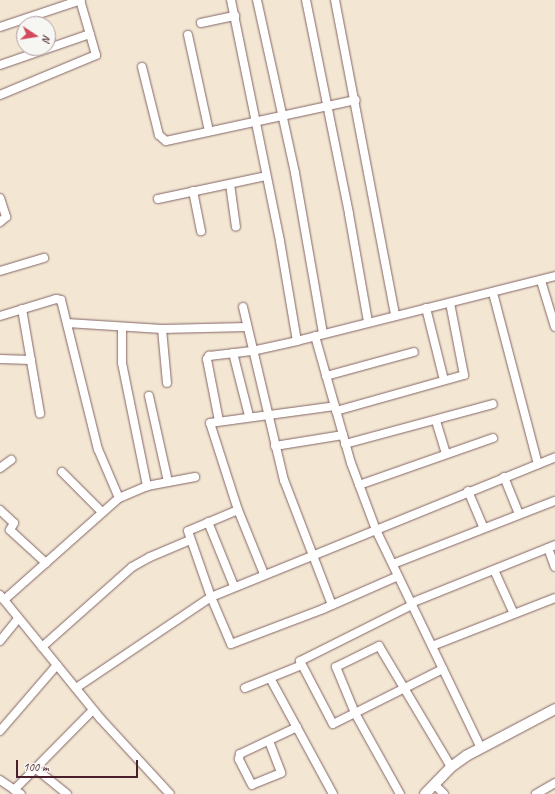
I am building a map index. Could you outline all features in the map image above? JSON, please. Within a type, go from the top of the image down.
[{"type":"street","points":[[0,27],[80,0],[96,53],[94,58],[0,95]]},
{"type":"street","points":[[231,0],[297,341]]},
{"type":"street","points":[[257,0],[282,115],[326,376],[345,444],[376,530],[481,748]]},
{"type":"street","points":[[306,0],[328,105],[368,322]]},
{"type":"street","points":[[335,0],[356,100],[395,315]]},
{"type":"street","points":[[201,23],[235,16]]},
{"type":"street","points":[[0,65],[90,34]]},
{"type":"street","points":[[188,35],[209,131]]},
{"type":"street","points":[[142,67],[162,140],[356,100]]},
{"type":"street","points":[[158,199],[266,176]]},
{"type":"street","points":[[230,184],[236,226]]},
{"type":"street","points":[[194,192],[201,231]]},
{"type":"street","points":[[0,198],[6,217],[0,222]]},
{"type":"street","points":[[0,271],[44,258]]},
{"type":"street","points":[[219,421],[207,358],[209,356],[252,351],[297,341],[395,315],[541,281],[555,276]]},
{"type":"street","points":[[541,281],[555,328]]},
{"type":"street","points":[[493,293],[538,464]]},
{"type":"street","points":[[0,316],[59,299],[67,323],[98,449],[119,498]]},
{"type":"street","points":[[264,574],[238,510],[210,426],[212,422],[249,416],[336,408],[462,376],[465,372],[450,303]]},
{"type":"street","points":[[243,307],[274,446],[284,480],[311,556],[332,605]]},
{"type":"street","points":[[426,308],[444,380]]},
{"type":"street","points":[[22,310],[40,413]]},
{"type":"street","points":[[67,323],[122,328],[162,329],[247,327]]},
{"type":"street","points":[[122,328],[122,363],[147,486]]},
{"type":"street","points":[[162,329],[166,383]]},
{"type":"street","points":[[326,376],[414,352]]},
{"type":"street","points":[[233,353],[249,416]]},
{"type":"street","points":[[0,359],[30,360]]},
{"type":"street","points":[[149,396],[168,482]]},
{"type":"street","points":[[345,444],[436,421],[493,404]]},
{"type":"street","points":[[436,421],[446,453]]},
{"type":"street","points":[[274,446],[343,435]]},
{"type":"street","points":[[359,485],[446,453],[493,438]]},
{"type":"street","points":[[76,688],[211,597],[234,586],[555,457]]},
{"type":"street","points":[[0,468],[11,460]]},
{"type":"street","points":[[62,472],[102,512]]},
{"type":"street","points":[[170,794],[93,710],[18,619],[2,597],[46,563],[119,498],[147,486],[195,477]]},
{"type":"street","points":[[504,477],[519,514]]},
{"type":"street","points":[[468,491],[483,527]]},
{"type":"street","points":[[393,564],[483,527],[555,501]]},
{"type":"street","points":[[0,510],[14,523],[10,530],[46,563]]},
{"type":"street","points":[[238,510],[190,529],[190,540],[211,597],[231,644],[332,605],[398,576]]},
{"type":"street","points":[[208,522],[234,586]]},
{"type":"street","points":[[42,647],[132,567],[150,556],[190,540]]},
{"type":"street","points":[[443,669],[333,724],[300,661],[412,604],[552,547],[555,567]]},
{"type":"street","points":[[494,570],[514,614]]},
{"type":"street","points":[[432,646],[555,598]]},
{"type":"street","points":[[0,641],[18,619]]},
{"type":"street","points":[[400,794],[355,713],[336,667],[379,646],[452,766]]},
{"type":"street","points":[[0,731],[57,665]]},
{"type":"street","points":[[245,688],[302,665]]},
{"type":"street","points":[[270,678],[333,794]]},
{"type":"street","points":[[425,794],[452,766],[481,748],[555,709]]},
{"type":"street","points":[[0,780],[17,792],[35,768],[93,710]]},
{"type":"street","points":[[269,741],[280,773],[252,784],[239,756],[269,741],[297,727]]},
{"type":"street","points":[[35,768],[67,794]]},
{"type":"street","points":[[536,794],[555,783]]},
{"type":"street","points":[[434,784],[444,794]]}]
